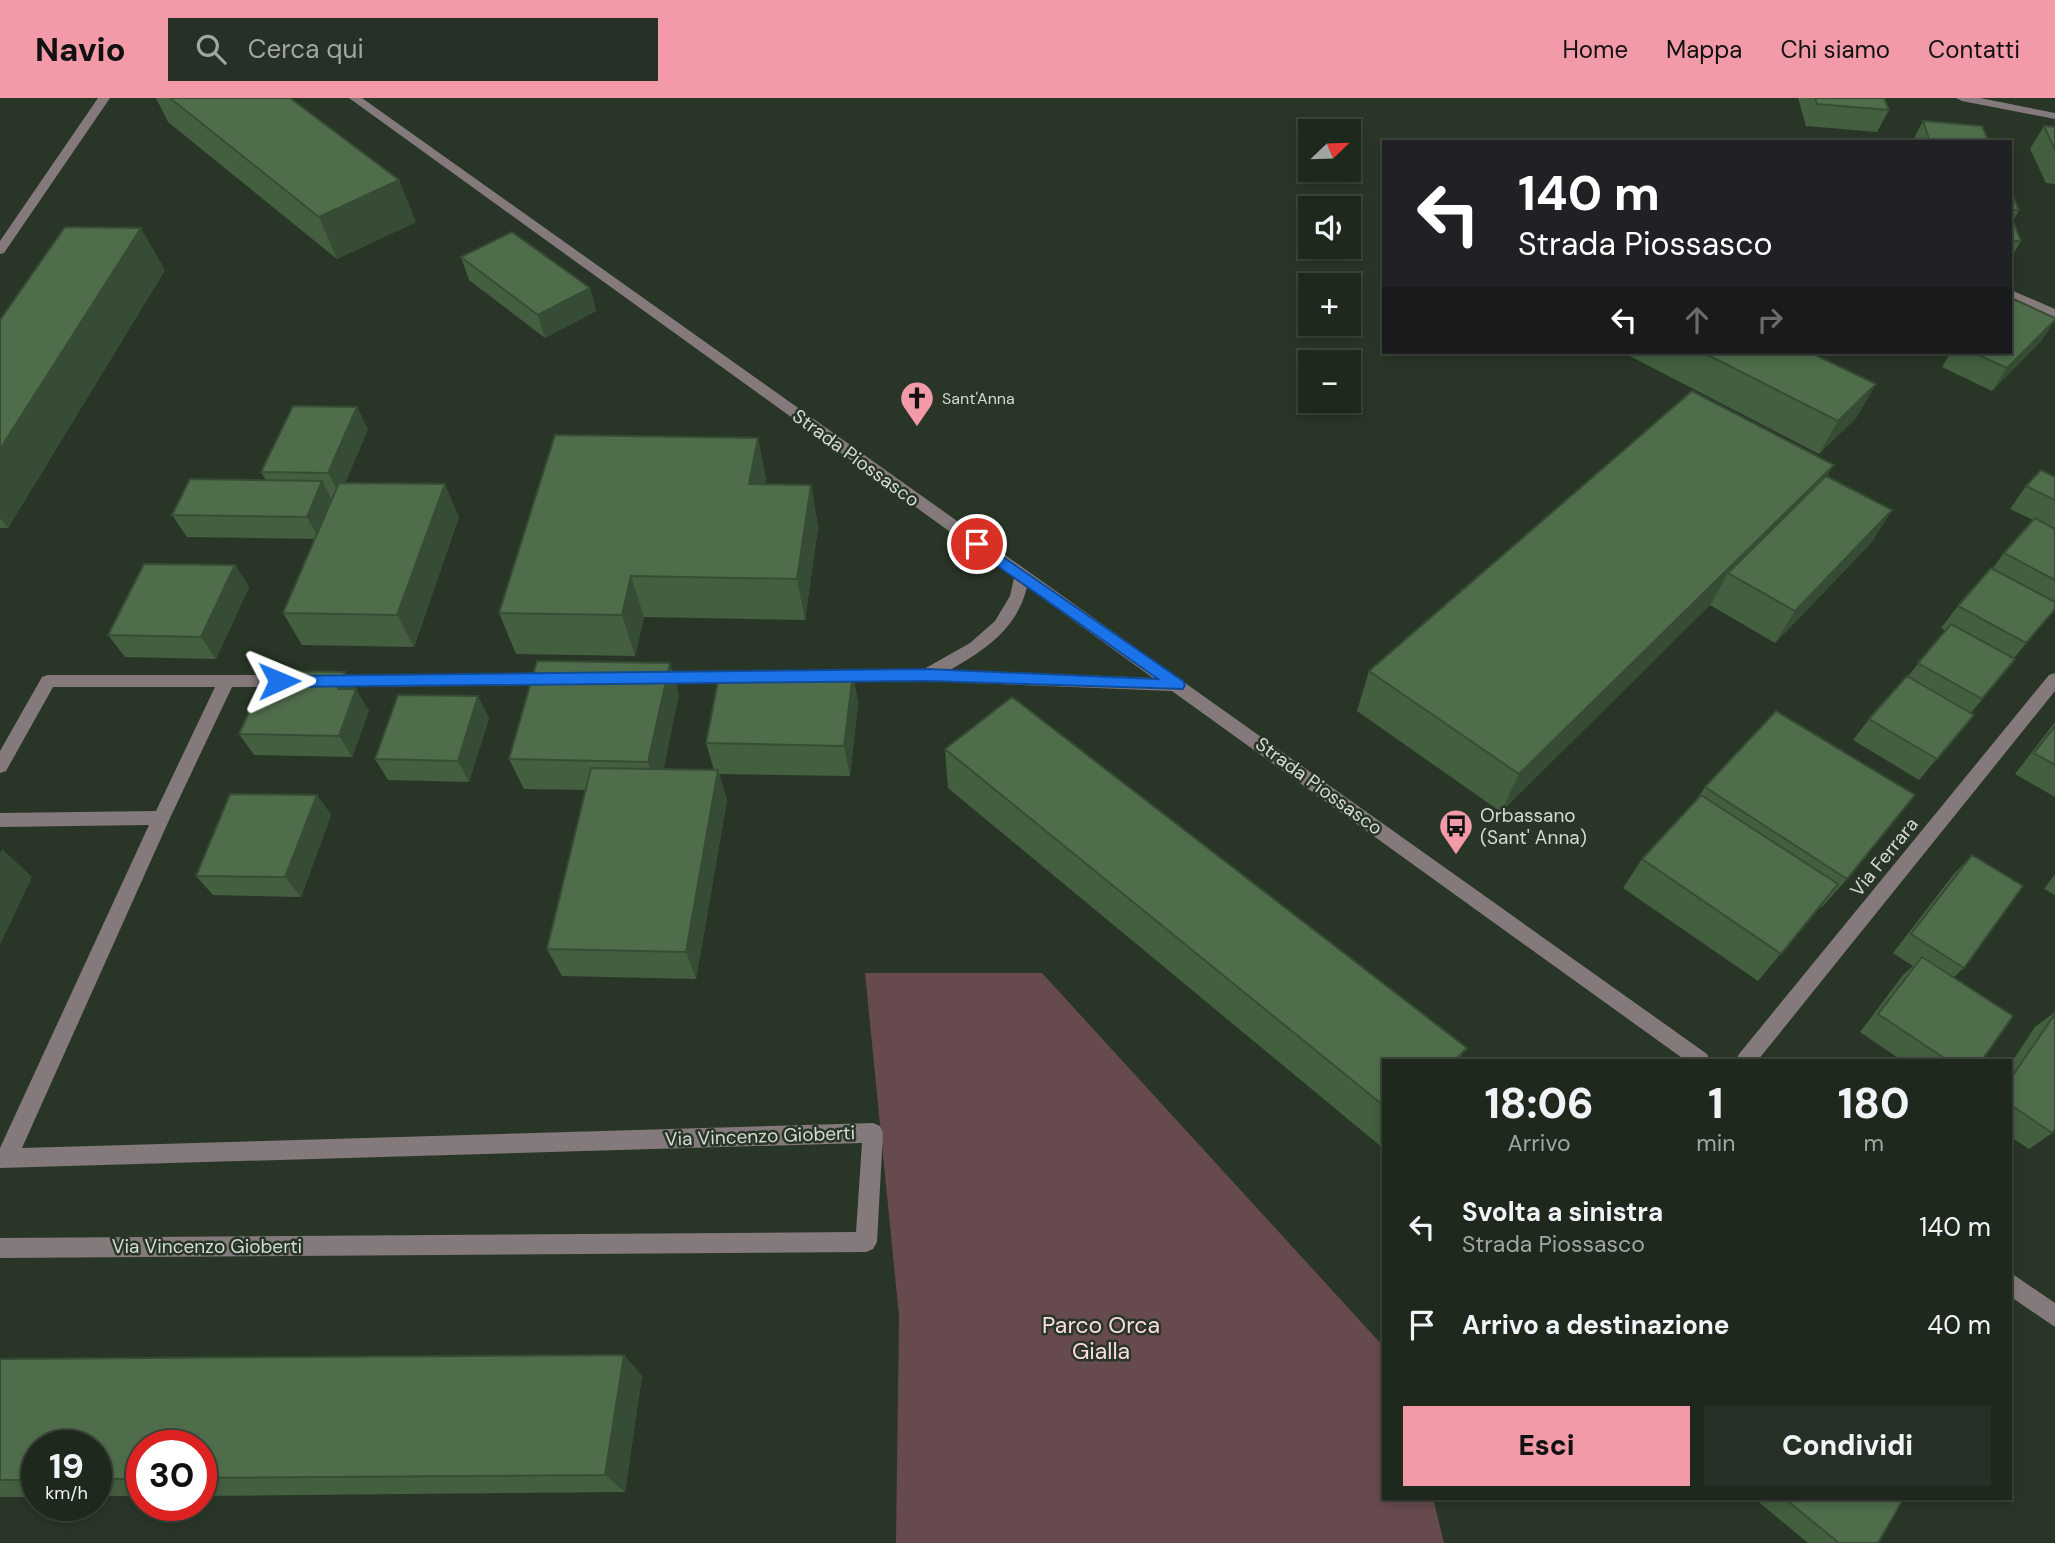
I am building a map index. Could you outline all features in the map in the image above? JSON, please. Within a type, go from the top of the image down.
[{"type":"street","points":[[0,250],[104,98]]},
{"type":"street","name":"Strada Piossasco","points":[[355,98],[1699,1059]]},
{"type":"street","points":[[1962,98],[2055,116]]},
{"type":"street","points":[[2012,294],[2055,314]]},
{"type":"street","points":[[927,675],[973,650],[1002,625],[1018,600],[1022,576]]},
{"type":"street","points":[[817,676],[927,675],[1178,685]]},
{"type":"street","points":[[638,678],[762,677]]},
{"type":"street","points":[[0,766],[48,681],[569,678]]},
{"type":"street","name":"Via Ferrara","points":[[1747,1059],[2055,679]]},
{"type":"street","name":"Via Vincenzo Gioberti","points":[[0,1248],[866,1242],[873,1133],[4,1158],[226,682]]},
{"type":"street","points":[[0,820],[161,818]]},
{"type":"street","points":[[2012,1285],[2055,1315]]},
{"type":"green space","name":"Parco Orca Gialla","points":[[865,973],[1042,973],[1382,1345],[1382,1500],[1433,1500],[1444,1543],[896,1543],[899,1316]]},
{"type":"building","points":[[170,98],[290,98],[399,180],[319,217]]},
{"type":"building","points":[[1815,98],[1884,98],[1889,110],[1817,104]]},
{"type":"building","points":[[1923,121],[1982,126],[1988,140],[1929,140]]},
{"type":"building","points":[[2044,126],[2055,127],[2055,150]]},
{"type":"building","points":[[2012,194],[2019,210],[2012,210]]},
{"type":"building","points":[[2012,218],[2021,241],[2012,241]]},
{"type":"building","points":[[65,227],[141,228],[0,449],[0,320]]},
{"type":"building","points":[[512,232],[590,288],[538,315],[461,257]]},
{"type":"building","points":[[2012,298],[2055,320],[2007,368],[1976,354],[2012,354]]},
{"type":"building","points":[[1706,354],[1813,354],[1876,384],[1838,421]]},
{"type":"building","points":[[1692,391],[1834,465],[1519,774],[1369,671]]},
{"type":"building","points":[[293,406],[357,407],[328,473],[261,472]]},
{"type":"building","points":[[555,435],[758,438],[749,484],[811,485],[797,579],[631,576],[622,615],[499,613]]},
{"type":"building","points":[[2041,470],[2055,477],[2055,500],[2026,486]]},
{"type":"building","points":[[1826,476],[1892,510],[1795,611],[1728,573]]},
{"type":"building","points":[[190,479],[322,481],[307,517],[172,515]]},
{"type":"building","points":[[339,483],[445,484],[397,615],[283,613]]},
{"type":"building","points":[[2035,518],[2055,529],[2055,580],[2004,553]]},
{"type":"building","points":[[144,564],[235,565],[201,637],[108,635]]},
{"type":"building","points":[[1991,568],[2055,602],[2055,609],[2026,643],[1958,606]]},
{"type":"building","points":[[1951,624],[2015,659],[1982,699],[1918,663]]},
{"type":"building","points":[[537,661],[670,663],[648,762],[509,759]]},
{"type":"building","points":[[283,671],[345,672],[338,689],[356,689],[339,736],[239,734],[260,688],[276,688]]},
{"type":"building","points":[[720,671],[853,673],[844,746],[706,743]]},
{"type":"building","points":[[1907,676],[1974,715],[1937,759],[1869,719]]},
{"type":"building","points":[[398,695],[478,696],[458,761],[375,759]]},
{"type":"building","points":[[1012,697],[1467,1048],[1456,1059],[1382,1059],[1382,1104],[945,749]]},
{"type":"building","points":[[1776,711],[1915,795],[1847,879],[1705,787]]},
{"type":"building","points":[[2055,726],[2055,765],[2034,753]]},
{"type":"building","points":[[591,768],[718,770],[686,952],[547,949]]},
{"type":"building","points":[[230,794],[317,795],[285,877],[196,876]]},
{"type":"building","points":[[1701,795],[1838,884],[1781,954],[1642,859]]},
{"type":"building","points":[[1972,855],[2023,886],[1964,968],[1911,934]]},
{"type":"building","points":[[1922,957],[2013,1016],[1983,1059],[1946,1059],[1878,1014]]},
{"type":"building","points":[[2055,1014],[2055,1129],[2052,1133],[2012,1106],[2012,1077]]},
{"type":"building","points":[[624,1355],[605,1475],[217,1478],[217,1430],[126,1430],[126,1479],[112,1479],[112,1430],[21,1430],[21,1480],[0,1480],[0,1359]]},
{"type":"building","points":[[1786,1500],[1903,1500],[1878,1543],[1839,1543]]},
{"type":"place","name":"Sant'Anna","points":[[917,428]]},
{"type":"place","name":"Orbassano (Sant' Anna)","points":[[1456,856]]},
{"type":"route","points":[[279,681],[927,675],[1178,685],[977,544]]}]
